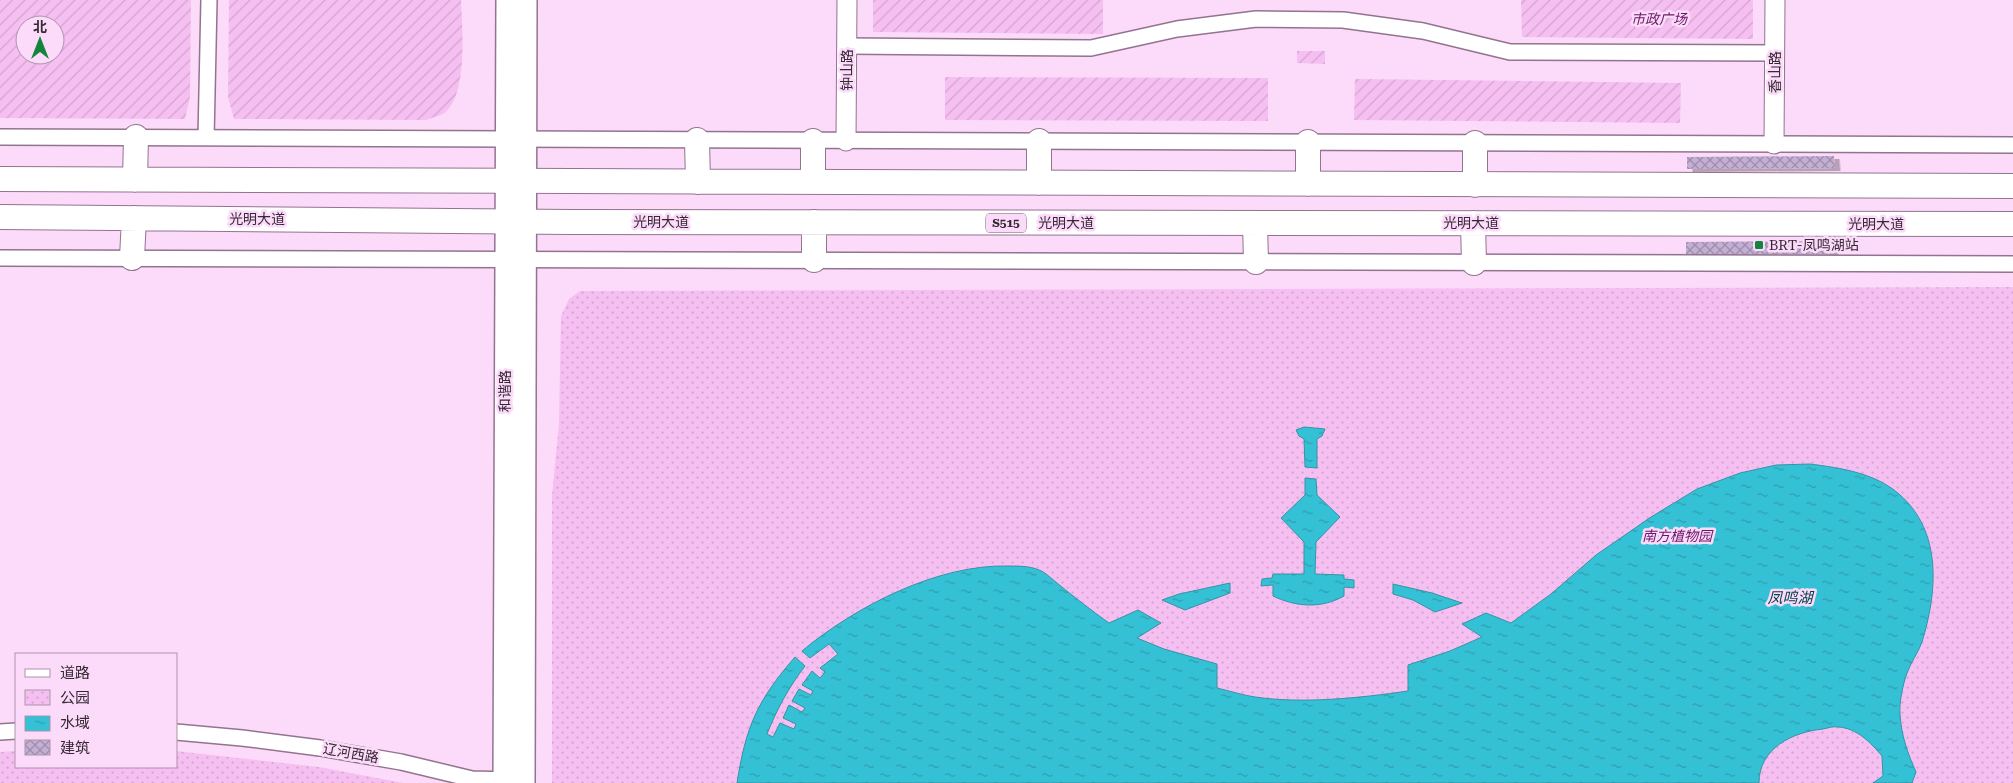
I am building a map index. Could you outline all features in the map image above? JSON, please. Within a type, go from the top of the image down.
[{"type":"main road","name":"和谐路","points":[[507,0],[516,140],[514,782]]},
{"type":"main road","name":"和谐路","points":[[516,140],[526,0]]},
{"type":"main road","points":[[135,180],[136,138]]},
{"type":"main road","points":[[697,140],[698,182]]},
{"type":"main road","points":[[813,141],[813,182]]},
{"type":"main road","points":[[1039,141],[1039,183]]},
{"type":"main road","points":[[1308,142],[1308,184]]},
{"type":"main road","points":[[1475,143],[1475,185]]},
{"type":"main road","points":[[0,179],[2013,186]]},
{"type":"main road","name":"光明大道","points":[[0,218],[1473,224],[2013,224]]},
{"type":"main road","points":[[132,258],[134,218]]},
{"type":"main road","points":[[814,222],[814,260]]},
{"type":"main road","points":[[1255,223],[1256,262]]},
{"type":"main road","points":[[1473,224],[1474,263]]},
{"type":"street","points":[[206,138],[209,0]]},
{"type":"street","name":"钟山路","points":[[846,141],[847,0]]},
{"type":"street","name":"香山路","points":[[1774,144],[1775,0]]},
{"type":"street","points":[[847,46],[1091,48],[1177,29],[1256,19],[1352,21],[1424,30],[1510,52],[1775,53]]},
{"type":"street","points":[[0,137],[2013,145]]},
{"type":"street","points":[[0,258],[2013,264]]},
{"type":"street","points":[[0,732],[15,731]]},
{"type":"street","name":"辽河西路","points":[[178,732],[320,748],[401,762],[472,779],[514,782]]},
{"type":"green space","points":[[0,0],[191,0],[190,97],[185,119],[0,118]]},
{"type":"green space","points":[[229,0],[461,0],[462,62],[456,95],[450,107],[441,115],[426,120],[234,119],[228,97]]},
{"type":"green space","points":[[873,0],[1103,0],[1103,34],[873,32]]},
{"type":"green space","name":"市政广场","points":[[1521,0],[1753,0],[1753,39],[1522,37]]},
{"type":"green space","points":[[1297,51],[1325,51],[1325,64],[1297,63]]},
{"type":"green space","points":[[945,77],[1268,78],[1268,121],[945,120]]},
{"type":"green space","points":[[1355,79],[1681,83],[1680,123],[1354,120]]},
{"type":"green space","name":"南方植物园","points":[[2013,287],[2013,783],[552,783],[552,496],[559,424],[561,316],[569,299],[580,291]]},
{"type":"green space","points":[[15,751],[15,768],[178,768],[178,751],[319,767],[403,783],[0,783],[0,752]]},
{"type":"water","points":[[1304,427],[1325,429],[1322,436],[1317,439],[1317,468],[1305,467],[1304,439],[1299,436],[1296,430]]},
{"type":"water","name":"凤鸣湖","points":[[1810,464],[1834,467],[1868,476],[1890,487],[1913,509],[1923,526],[1930,545],[1933,564],[1931,604],[1922,642],[1906,677],[1900,704],[1903,737],[1916,772],[1912,783],[1873,783],[1883,776],[1882,756],[1868,741],[1857,733],[1845,728],[1834,727],[1800,734],[1780,744],[1771,751],[1765,760],[1759,783],[737,783],[745,745],[755,715],[771,687],[795,657],[805,666],[779,707],[767,734],[773,737],[780,723],[794,729],[796,724],[783,718],[789,705],[802,712],[805,708],[792,701],[799,689],[811,695],[813,691],[802,685],[812,671],[820,678],[825,672],[820,668],[838,654],[829,644],[810,658],[802,651],[847,618],[899,591],[927,580],[954,572],[982,567],[1024,566],[1046,574],[1109,623],[1138,610],[1161,623],[1137,638],[1164,649],[1217,664],[1217,688],[1255,697],[1292,700],[1351,698],[1390,694],[1408,691],[1408,665],[1450,651],[1482,637],[1462,624],[1486,613],[1511,623],[1551,594],[1596,555],[1651,517],[1697,489],[1740,473],[1776,465]]},
{"type":"water","points":[[1305,478],[1316,479],[1317,495],[1340,517],[1316,542],[1315,574],[1344,575],[1344,579],[1354,580],[1354,588],[1344,587],[1344,596],[1317,605],[1282,600],[1273,596],[1273,585],[1261,586],[1262,579],[1272,578],[1273,574],[1304,574],[1304,542],[1281,518],[1305,495]]},
{"type":"water","points":[[1230,583],[1230,593],[1185,610],[1162,600],[1179,594]]},
{"type":"water","points":[[1393,584],[1432,593],[1462,603],[1435,612],[1413,600],[1393,594]]},
{"type":"building","points":[[1834,156],[1835,168],[1687,169],[1687,157]]},
{"type":"building","name":"BRT-凤鸣湖站","points":[[1833,241],[1833,254],[1686,255],[1686,242]]},
{"type":"place","name":"BRT-凤鸣湖站","points":[[1759,245]]}]
